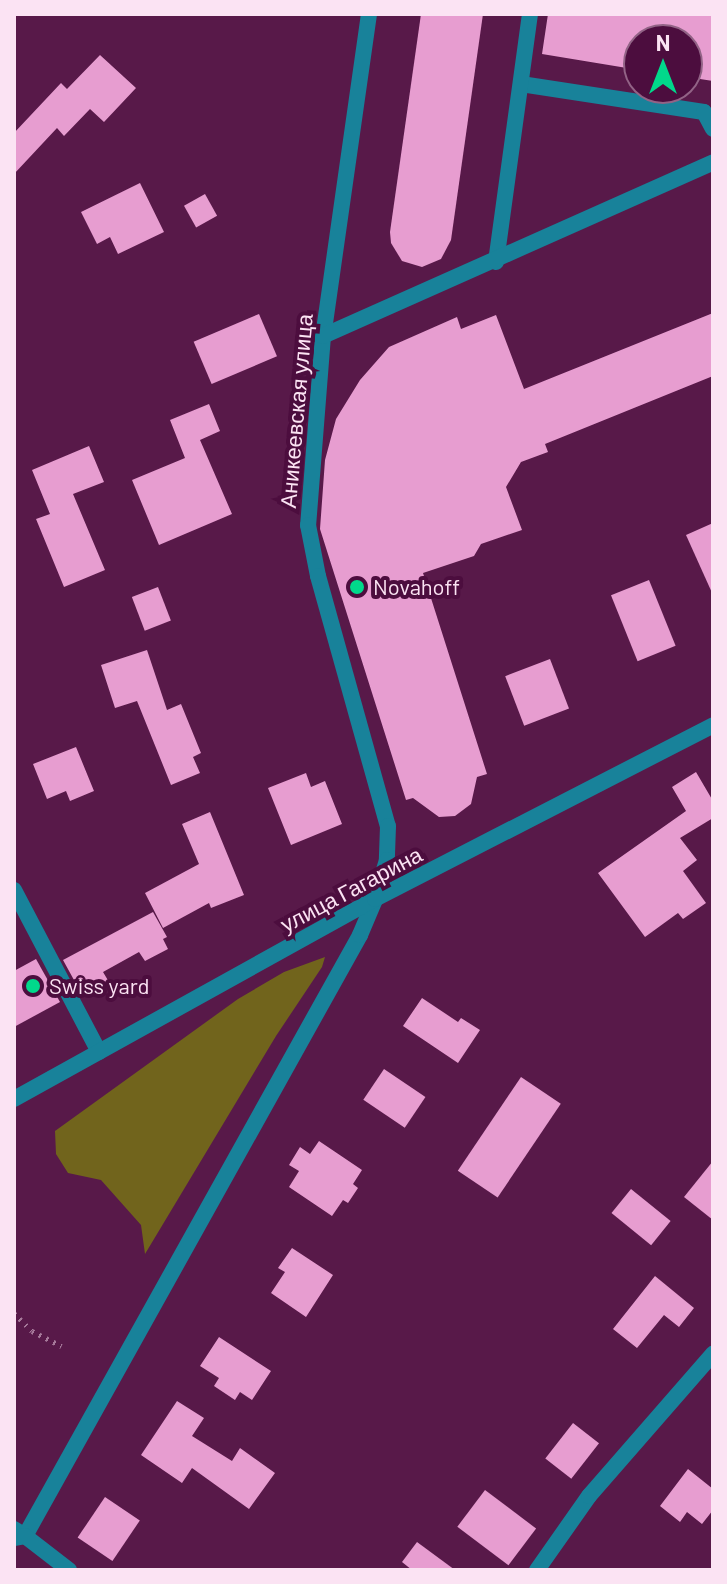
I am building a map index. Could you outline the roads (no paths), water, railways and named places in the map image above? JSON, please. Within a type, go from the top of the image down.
[{"type":"street","name":"Аникеевская улица","points":[[18,1535],[360,935],[387,860],[388,826],[318,576],[308,525],[323,336],[369,14]]},
{"type":"street","points":[[496,262],[530,14]]},
{"type":"street","points":[[521,84],[704,112],[713,129]]},
{"type":"street","points":[[323,336],[496,262],[713,162]]},
{"type":"street","name":"улица Гагарина","points":[[14,1099],[375,899],[713,725]]},
{"type":"street","points":[[14,890],[99,1052]]},
{"type":"street","points":[[537,1570],[589,1496],[713,1354]]},
{"type":"street","points":[[18,1535],[69,1570]]},
{"type":"place","name":"Novahoff","points":[[357,587]]},
{"type":"place","name":"Swiss yard","points":[[33,986]]}]
